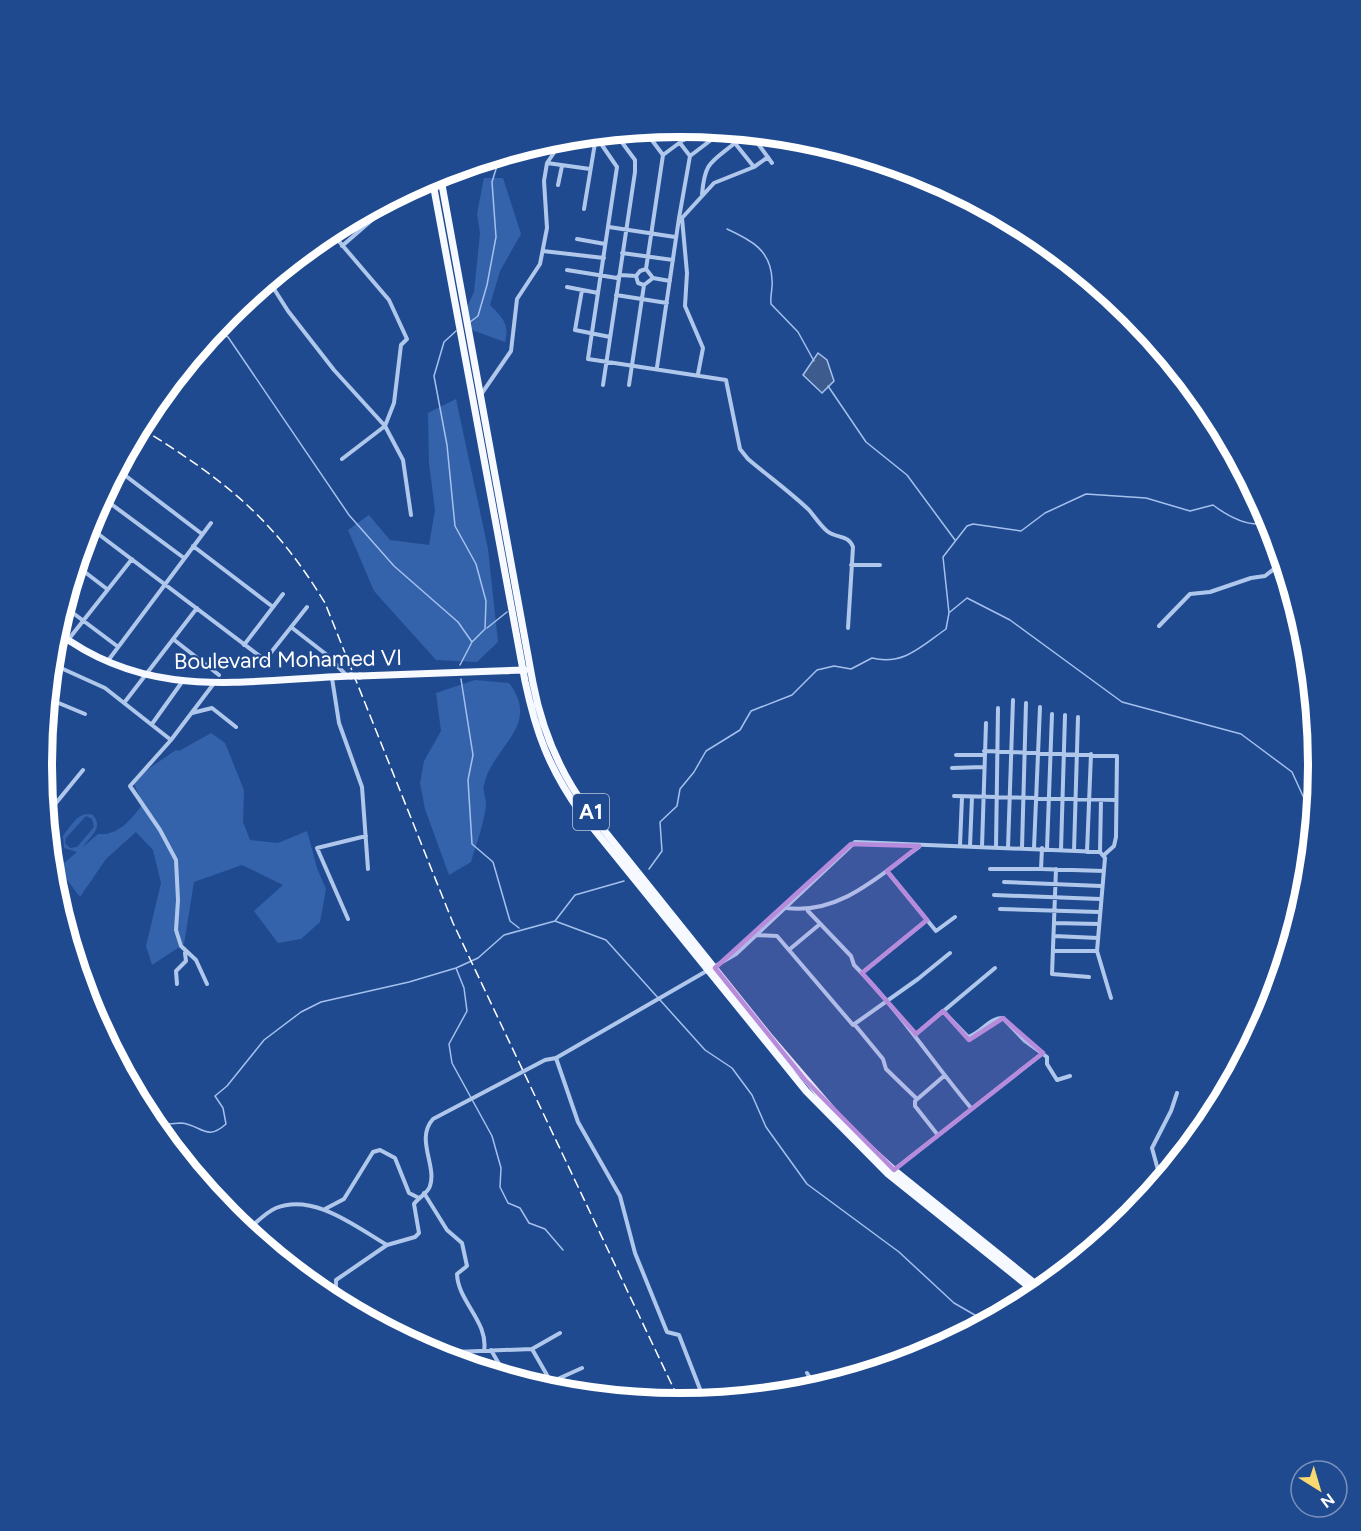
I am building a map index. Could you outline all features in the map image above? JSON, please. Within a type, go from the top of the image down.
[{"type":"main road","name":"A1","points":[[442,184],[535,726],[557,778],[580,812],[707,972],[806,1091],[888,1174],[1030,1287]]},
{"type":"main road","name":"A1","points":[[434,188],[526,670],[551,748],[576,794],[811,1087],[848,1128],[894,1170],[1035,1284]]},
{"type":"main road","name":"Boulevard Mohamed VI","points":[[68,640],[106,662],[144,676],[182,682],[526,670]]},
{"type":"street","points":[[657,367],[675,237],[681,218],[690,156],[680,137]]},
{"type":"street","points":[[663,155],[687,137]]},
{"type":"street","points":[[646,269],[663,155],[651,138]]},
{"type":"street","points":[[690,156],[714,139]]},
{"type":"street","points":[[733,140],[754,167]]},
{"type":"street","points":[[603,385],[635,160],[621,141]]},
{"type":"street","points":[[601,143],[617,167],[588,359],[657,367],[726,380],[740,448],[748,459],[810,511],[826,530],[834,536],[851,541],[853,547],[848,628]]},
{"type":"street","points":[[702,195],[704,172],[708,164],[735,143]]},
{"type":"street","points":[[757,143],[772,163]]},
{"type":"street","points":[[584,209],[595,144]]},
{"type":"street","points":[[479,396],[513,346],[517,299],[538,269],[547,228],[544,182],[547,163],[555,151]]},
{"type":"street","points":[[698,374],[703,348],[685,306],[687,273],[681,218],[714,183],[754,167],[768,157]]},
{"type":"street","points":[[547,163],[590,170]]},
{"type":"street","points":[[558,185],[562,166]]},
{"type":"street","points":[[342,246],[374,218]]},
{"type":"street","points":[[609,227],[675,237]]},
{"type":"street","points":[[337,240],[389,300],[406,339],[401,345],[394,403],[385,426],[342,459]]},
{"type":"street","points":[[577,240],[606,243]]},
{"type":"street","points":[[543,251],[604,258]]},
{"type":"street","points":[[622,253],[673,260]]},
{"type":"street","points":[[644,285],[638,283],[636,276],[640,270],[646,269],[653,278]]},
{"type":"street","points":[[567,270],[617,278],[620,275],[636,276]]},
{"type":"street","points":[[629,385],[644,285],[653,278],[670,281]]},
{"type":"street","points":[[273,287],[288,311],[334,370],[385,426],[403,460],[411,515]]},
{"type":"street","points":[[567,287],[598,293]]},
{"type":"street","points":[[582,290],[575,330],[610,337]]},
{"type":"street","points":[[616,295],[667,303]]},
{"type":"street","points":[[124,475],[202,534]]},
{"type":"street","points":[[110,503],[184,558]]},
{"type":"street","points":[[106,662],[211,523]]},
{"type":"street","points":[[97,533],[265,660],[307,607]]},
{"type":"street","points":[[193,546],[273,607]]},
{"type":"street","points":[[68,640],[132,559]]},
{"type":"street","points":[[851,565],[880,565]]},
{"type":"street","points":[[1159,626],[1190,594],[1210,592],[1258,576],[1265,576],[1276,567]]},
{"type":"street","points":[[84,571],[107,589]]},
{"type":"street","points":[[244,645],[283,594]]},
{"type":"street","points":[[124,703],[197,608]]},
{"type":"street","points":[[72,613],[117,646]]},
{"type":"street","points":[[291,627],[327,655],[349,676]]},
{"type":"street","points":[[173,639],[217,679],[171,740],[130,786],[160,830],[176,860],[178,900],[176,930],[185,952],[186,961],[176,971],[177,984]]},
{"type":"street","points":[[61,668],[105,688],[171,740]]},
{"type":"street","points":[[332,678],[339,723],[362,787],[368,869]]},
{"type":"street","points":[[152,724],[182,682]]},
{"type":"street","points":[[1008,849],[1013,700]]},
{"type":"street","points":[[56,702],[85,714]]},
{"type":"street","points":[[1022,848],[1026,703]]},
{"type":"street","points":[[1034,848],[1040,707]]},
{"type":"street","points":[[192,713],[212,708],[236,727]]},
{"type":"street","points":[[996,848],[998,708]]},
{"type":"street","points":[[1041,868],[1049,799],[1052,714]]},
{"type":"street","points":[[1061,850],[1065,715]]},
{"type":"street","points":[[1074,851],[1078,717]]},
{"type":"street","points":[[982,847],[986,723]]},
{"type":"street","points":[[335,1290],[336,1280],[387,1245],[415,1238],[418,1233],[414,1204],[429,1189],[431,1180],[425,1148],[429,1124],[433,1119],[545,1060],[556,1058],[715,968],[736,954],[855,842],[919,846],[960,845],[1008,849],[1045,848],[1102,854],[1114,846],[1117,756],[1011,751],[956,755]]},
{"type":"street","points":[[1087,852],[1091,754]]},
{"type":"street","points":[[952,768],[984,767]]},
{"type":"street","points":[[54,806],[83,770]]},
{"type":"street","points":[[954,796],[1116,800]]},
{"type":"street","points":[[960,845],[962,797]]},
{"type":"street","points":[[970,846],[972,797]]},
{"type":"street","points":[[1101,800],[1104,871],[1097,951],[1111,998]]},
{"type":"street","points":[[348,919],[317,848],[366,836]]},
{"type":"street","points":[[785,908],[808,911],[858,893],[919,846]]},
{"type":"street","points":[[990,869],[1041,868],[1104,871]]},
{"type":"street","points":[[1056,869],[1053,976],[1089,977]]},
{"type":"street","points":[[887,871],[937,931],[955,917]]},
{"type":"street","points":[[1004,882],[1101,886]]},
{"type":"street","points":[[994,895],[1100,899]]},
{"type":"street","points":[[1000,909],[1100,912]]},
{"type":"street","points":[[808,911],[851,956],[854,965],[916,1034],[944,1076],[971,1108]]},
{"type":"street","points":[[862,973],[927,920]]},
{"type":"street","points":[[1054,923],[1099,924]]},
{"type":"street","points":[[790,949],[820,924]]},
{"type":"street","points":[[756,935],[777,936],[790,949],[834,1002],[843,1017],[855,1025],[883,1059],[886,1069],[916,1098]]},
{"type":"street","points":[[1054,936],[1098,938]]},
{"type":"street","points":[[1053,951],[1097,951]]},
{"type":"street","points":[[185,952],[196,960],[207,984]]},
{"type":"street","points":[[855,1025],[950,952]]},
{"type":"street","points":[[916,1034],[994,968]]},
{"type":"street","points":[[943,1011],[968,1037],[975,1035],[998,1018],[1003,1018],[1025,1041],[1043,1053],[1057,1080],[1070,1076]]},
{"type":"street","points":[[894,1170],[1043,1053]]},
{"type":"street","points":[[556,1058],[578,1122],[620,1196],[635,1253],[666,1332],[679,1335],[701,1393]]},
{"type":"street","points":[[937,1134],[915,1106],[916,1098],[944,1076]]},
{"type":"street","points":[[1159,1173],[1152,1148],[1177,1094]]},
{"type":"street","points":[[325,1209],[344,1198],[373,1152],[380,1150],[395,1158],[409,1193],[419,1198]]},
{"type":"street","points":[[424,1193],[447,1230],[462,1243],[467,1266],[457,1274],[458,1284],[486,1337],[484,1350]]},
{"type":"street","points":[[253,1226],[276,1208],[305,1206],[325,1209],[387,1245]]},
{"type":"street","points":[[456,1352],[532,1349],[560,1333]]},
{"type":"street","points":[[532,1349],[549,1379]]},
{"type":"street","points":[[491,1350],[500,1367]]},
{"type":"street","points":[[555,1380],[582,1368]]},
{"type":"street","points":[[807,1373],[811,1379]]},
{"type":"highlighted area","points":[[851,844],[919,846],[887,871],[927,920],[862,973],[916,1034],[943,1011],[969,1040],[1003,1018],[1043,1053],[894,1170],[805,1080],[715,968]]},
{"type":"shaded area","points":[[484,178],[503,178],[521,234],[500,271],[490,305],[504,321],[505,342],[469,329],[466,309],[474,292],[480,233],[477,214]]},
{"type":"shaded area","points":[[818,353],[827,360],[834,381],[822,393],[803,375]]},
{"type":"shaded area","points":[[456,399],[488,549],[498,642],[477,662],[436,660],[374,591],[348,530],[369,515],[390,540],[429,545],[435,510],[429,463],[428,413]]},
{"type":"shaded area","points":[[475,680],[509,683],[518,698],[520,712],[518,724],[489,771],[484,785],[485,810],[471,862],[449,875],[425,809],[420,783],[424,761],[441,731],[436,693]]},
{"type":"shaded area","points":[[211,733],[225,743],[244,790],[243,822],[250,840],[278,843],[307,831],[317,868],[326,889],[320,922],[301,939],[278,943],[254,911],[283,885],[242,865],[194,882],[184,944],[152,965],[146,946],[161,883],[153,850],[136,832],[106,859],[80,897],[63,874],[61,865],[77,852],[64,848],[63,836],[76,820],[88,814],[93,815],[96,820],[97,828],[83,847],[98,834],[118,829],[129,821],[143,804],[134,784],[145,771],[176,750],[179,751]],"holes":[[[86,816],[92,819],[94,827],[77,847],[70,848],[65,843],[66,838]]]},
{"type":"waterway","points":[[470,322],[478,316],[487,285],[496,237],[492,182],[497,165]]},
{"type":"waterway","points":[[727,229],[752,242],[764,254],[771,270],[771,304],[798,332],[814,361]]},
{"type":"waterway","points":[[456,331],[444,342],[434,376],[447,445],[455,526],[476,564],[486,601],[485,629],[472,642],[460,665]]},
{"type":"waterway","points":[[223,335],[228,337],[349,515],[394,566],[458,622],[472,642]]},
{"type":"waterway","points":[[828,386],[866,442],[907,475],[955,540]]},
{"type":"waterway","points":[[649,869],[662,851],[660,822],[677,806],[680,789],[694,772],[706,751],[740,730],[751,711],[792,695],[817,670],[834,666],[851,669],[872,658],[883,660],[903,657],[946,629],[949,613],[943,557],[967,526],[973,524],[1021,531],[1045,513],[1086,494],[1146,498],[1190,511],[1213,505],[1240,521],[1261,524]]},
{"type":"waterway","points":[[950,612],[967,598],[1010,620],[1122,702],[1241,734],[1292,772],[1307,805]]},
{"type":"waterway","points":[[487,628],[507,612]]},
{"type":"waterway","points":[[461,679],[473,755],[468,780],[472,844],[493,862],[510,921],[519,928]]},
{"type":"waterway","points":[[165,1123],[188,1124],[209,1132],[226,1124],[223,1108],[215,1096],[227,1086],[264,1040],[301,1012],[321,1002],[409,982],[456,968],[478,958],[504,935],[555,921],[575,895],[624,881]]},
{"type":"waterway","points":[[555,921],[606,940],[705,1050],[732,1068],[752,1095],[766,1127],[807,1184],[899,1252],[954,1303],[979,1317]]},
{"type":"waterway","points":[[456,968],[464,988],[467,1011],[449,1044],[452,1063],[492,1136],[501,1168],[500,1187],[508,1203],[520,1208],[529,1223],[545,1229],[563,1250]]},
{"type":"railway","points":[[148,433],[198,465],[266,523],[286,546],[325,603],[453,923],[676,1394]]}]
